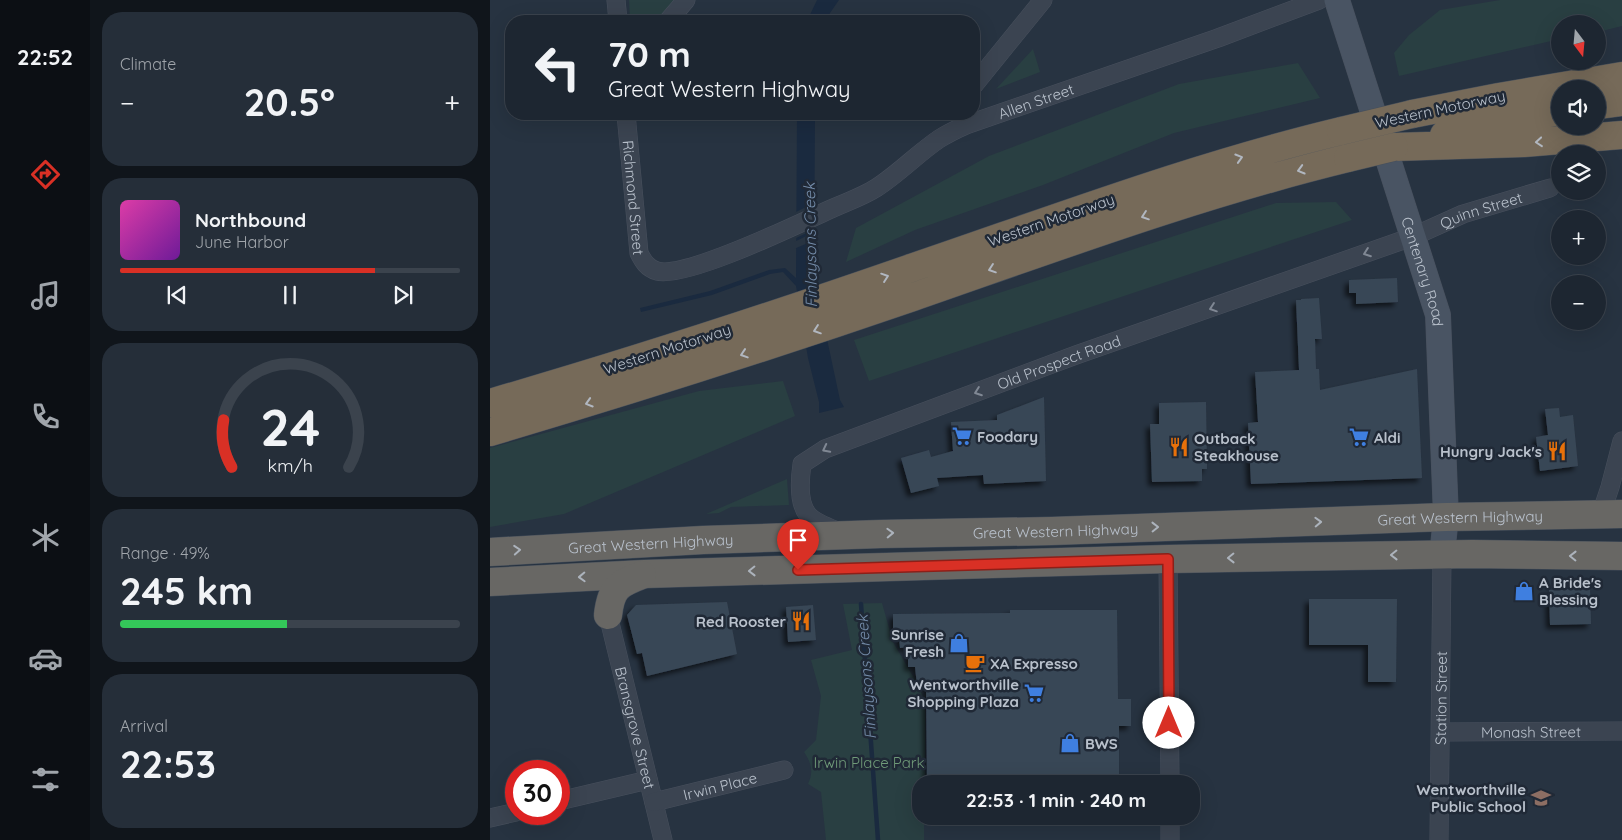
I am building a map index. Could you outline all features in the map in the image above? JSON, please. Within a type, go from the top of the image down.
[{"type":"highway","name":"Western Motorway","points":[[490,403],[649,355],[788,310],[1135,190],[1248,155],[1412,114],[1498,96],[1616,76]]},
{"type":"highway","points":[[1606,104],[1622,102]]},
{"type":"highway","name":"Western Motorway","points":[[490,432],[668,379],[843,321],[1164,210],[1240,187],[1348,158],[1411,145],[1490,123],[1551,113]]},
{"type":"highway","points":[[1411,145],[1524,144],[1622,135]]},
{"type":"highway","name":"Great Western Highway","points":[[490,552],[703,540],[847,535],[1052,531],[1612,514]]},
{"type":"highway","name":"Great Western Highway","points":[[490,582],[644,574],[1168,559],[1442,555],[1622,556]]},
{"type":"highway","points":[[608,615],[610,599],[616,590],[630,580],[644,574]]},
{"type":"main road","name":"Centenary Road","points":[[1338,0],[1438,315],[1446,518],[1442,555]]},
{"type":"street","points":[[616,0],[617,15]]},
{"type":"street","points":[[673,15],[686,0]]},
{"type":"street","points":[[980,78],[1043,0]]},
{"type":"street","name":"Allen Street","points":[[980,114],[1218,38],[1319,0]]},
{"type":"street","name":"Richmond Street","points":[[627,120],[639,253],[649,267],[658,271]]},
{"type":"street","name":"Allen Street","points":[[658,271],[674,271],[728,254],[860,197],[877,187],[964,120]]},
{"type":"street","name":"Quinn Street","points":[[1412,237],[1463,214],[1550,188]]},
{"type":"street","name":"Old Prospect Road","points":[[847,535],[821,524],[808,515],[803,501],[799,482],[802,464],[825,449],[1076,355],[1412,237]]},
{"type":"street","points":[[1612,514],[1610,488],[1622,440]]},
{"type":"street","name":"Station Street","points":[[1439,840],[1442,555]]},
{"type":"street","points":[[1168,559],[1170,775]]},
{"type":"street","name":"Bransgrove Street","points":[[608,615],[663,840]]},
{"type":"street","name":"Monash Street","points":[[1441,732],[1622,731]]},
{"type":"street","name":"Irwin Place","points":[[654,802],[784,770]]},
{"type":"street","points":[[570,798],[648,780]]},
{"type":"street","points":[[490,818],[505,815]]},
{"type":"street","points":[[1170,825],[1170,840]]},
{"type":"green space","points":[[629,0],[674,0],[662,15],[630,15]]},
{"type":"green space","points":[[1500,0],[1622,0],[1622,26],[1606,30],[1606,15],[1551,15],[1551,41],[1399,76],[1394,53],[1409,35],[1440,10]]},
{"type":"green space","points":[[1033,49],[1040,72],[996,89]]},
{"type":"green space","points":[[1298,63],[1320,98],[1174,133],[1043,185],[915,230],[846,262],[856,228],[989,156],[1179,84]]},
{"type":"green space","points":[[1336,202],[1352,220],[869,381],[854,340],[1276,203]]},
{"type":"green space","points":[[783,381],[795,416],[564,514],[490,527],[490,448],[699,391]]},
{"type":"green space","points":[[787,479],[789,505],[731,507],[719,513],[706,514]]},
{"type":"green space","name":"Irwin Place Park","points":[[882,603],[893,642],[918,685],[925,702],[925,775],[912,775],[912,825],[924,825],[924,840],[826,840],[821,792],[808,784],[811,767],[804,752],[816,740],[821,696],[811,660],[852,650],[843,604]]},
{"type":"water","points":[[817,0],[839,0],[829,15],[810,15]]},
{"type":"water","points":[[797,120],[815,120],[814,278],[840,400],[844,407],[819,413],[819,402],[808,358],[796,286],[783,272],[770,274],[712,295],[641,312],[640,308],[710,291],[769,270],[785,268],[796,278]]},
{"type":"pier","points":[[818,201],[817,228],[794,239],[794,213]]},
{"type":"pier","points":[[817,231],[817,239],[794,249],[794,242]]},
{"type":"building","points":[[1397,278],[1398,302],[1356,304],[1356,293],[1349,293],[1349,280]]},
{"type":"building","name":"Aldi","points":[[1319,298],[1322,339],[1315,339],[1316,369],[1319,369],[1320,390],[1417,369],[1422,478],[1251,484],[1248,423],[1258,422],[1255,372],[1299,370],[1296,300]]},
{"type":"building","points":[[1044,397],[1046,481],[984,484],[983,475],[937,478],[939,486],[911,493],[901,458],[929,450],[931,457],[953,451],[951,422],[997,420],[997,415]]},
{"type":"building","name":"Outback Steakhouse","points":[[1206,402],[1207,469],[1202,469],[1202,481],[1152,482],[1150,424],[1159,424],[1159,403]]},
{"type":"building","name":"Hungry Jack's","points":[[1559,408],[1560,417],[1573,415],[1578,466],[1540,471],[1536,437],[1548,435],[1545,409]]},
{"type":"building","points":[[1590,588],[1591,624],[1550,625],[1549,590]]},
{"type":"building","points":[[1309,599],[1397,599],[1396,682],[1368,682],[1368,645],[1309,645]]},
{"type":"building","points":[[727,602],[737,654],[647,676],[642,653],[637,654],[627,615],[636,605]]},
{"type":"building","name":"Red Rooster","points":[[813,605],[816,640],[788,642],[786,607]]},
{"type":"building","name":"Wentworthville Shopping Plaza","points":[[1010,610],[1117,610],[1118,699],[1131,699],[1131,726],[1119,726],[1119,775],[927,775],[926,684],[917,685],[915,667],[908,667],[908,647],[900,648],[899,637],[893,636],[893,614],[1010,613]]},
{"type":"waterway","name":"Finlaysons Creek","points":[[861,604],[878,840]]},
{"type":"place","name":"Foodary","points":[[962,436]]},
{"type":"place","name":"Aldi","points":[[1359,437]]},
{"type":"place","name":"Outback Steakhouse","points":[[1179,447]]},
{"type":"place","name":"Hungry Jack's","points":[[1557,451]]},
{"type":"place","name":"A Bride's Blessing","points":[[1524,591]]},
{"type":"place","name":"Red Rooster","points":[[801,621]]},
{"type":"place","name":"Sunrise Fresh","points":[[959,643]]},
{"type":"place","name":"XA Expresso","points":[[975,663]]},
{"type":"place","name":"Wentworthville Shopping Plaza","points":[[1034,693]]},
{"type":"place","name":"BWS","points":[[1070,743]]},
{"type":"place","name":"Wentworthville Public School","points":[[1541,798]]},
{"type":"route","points":[[798,570],[1168,559],[1169,723]]}]
